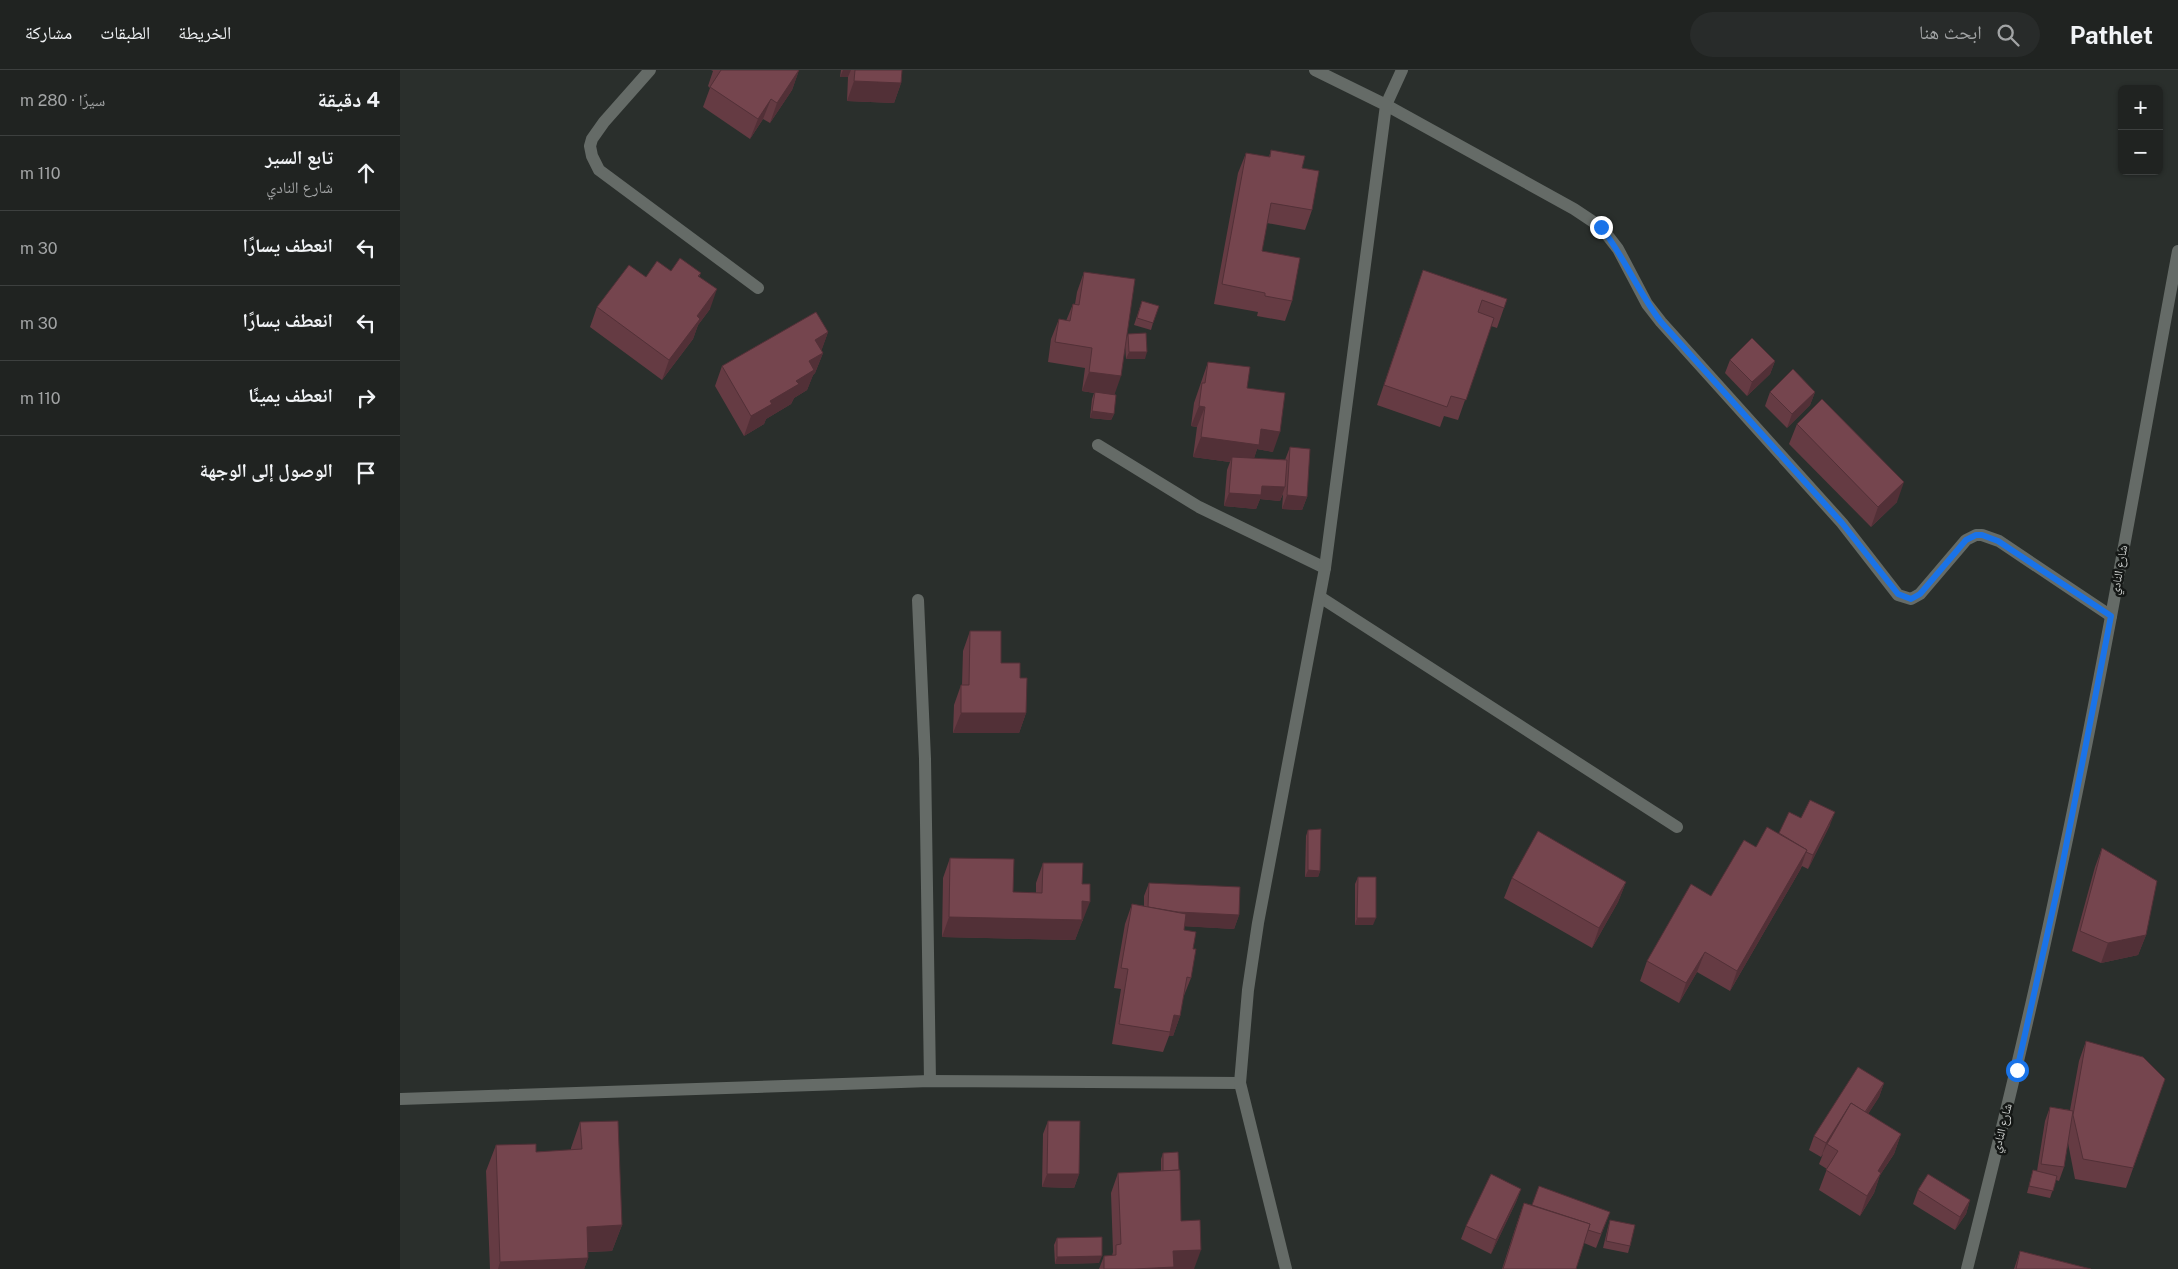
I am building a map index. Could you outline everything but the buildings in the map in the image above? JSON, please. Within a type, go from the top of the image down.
[{"type":"street","points":[[650,70],[604,122],[592,139],[590,146],[592,156],[599,170],[758,288]]},
{"type":"street","points":[[1315,70],[1386,105],[1574,208],[1601,227],[1618,249],[1647,304],[1661,322],[1842,523],[1898,594],[1911,599],[1920,594],[1966,540],[1976,535],[1982,535],[1990,537],[2015,552],[2111,616]]},
{"type":"street","points":[[1286,1269],[1240,1083],[1248,990],[1258,923],[1325,568],[1386,105],[1402,70]]},
{"type":"street","name":"شارع النادي","points":[[1967,1269],[2017,1070],[2059,882],[2111,616],[2178,251]]},
{"type":"street","points":[[1098,445],[1199,507],[1325,568]]},
{"type":"street","points":[[1320,597],[1677,827]]},
{"type":"street","points":[[918,600],[925,759],[930,1081]]},
{"type":"street","points":[[400,1099],[930,1081],[1240,1083]]},
{"type":"route","points":[[1601,227],[1618,249],[1647,304],[1661,322],[1842,523],[1898,594],[1911,599],[1920,594],[1956,549],[1966,540],[1976,535],[1982,535],[1998,541],[2111,616],[2059,882],[2017,1070]]}]
